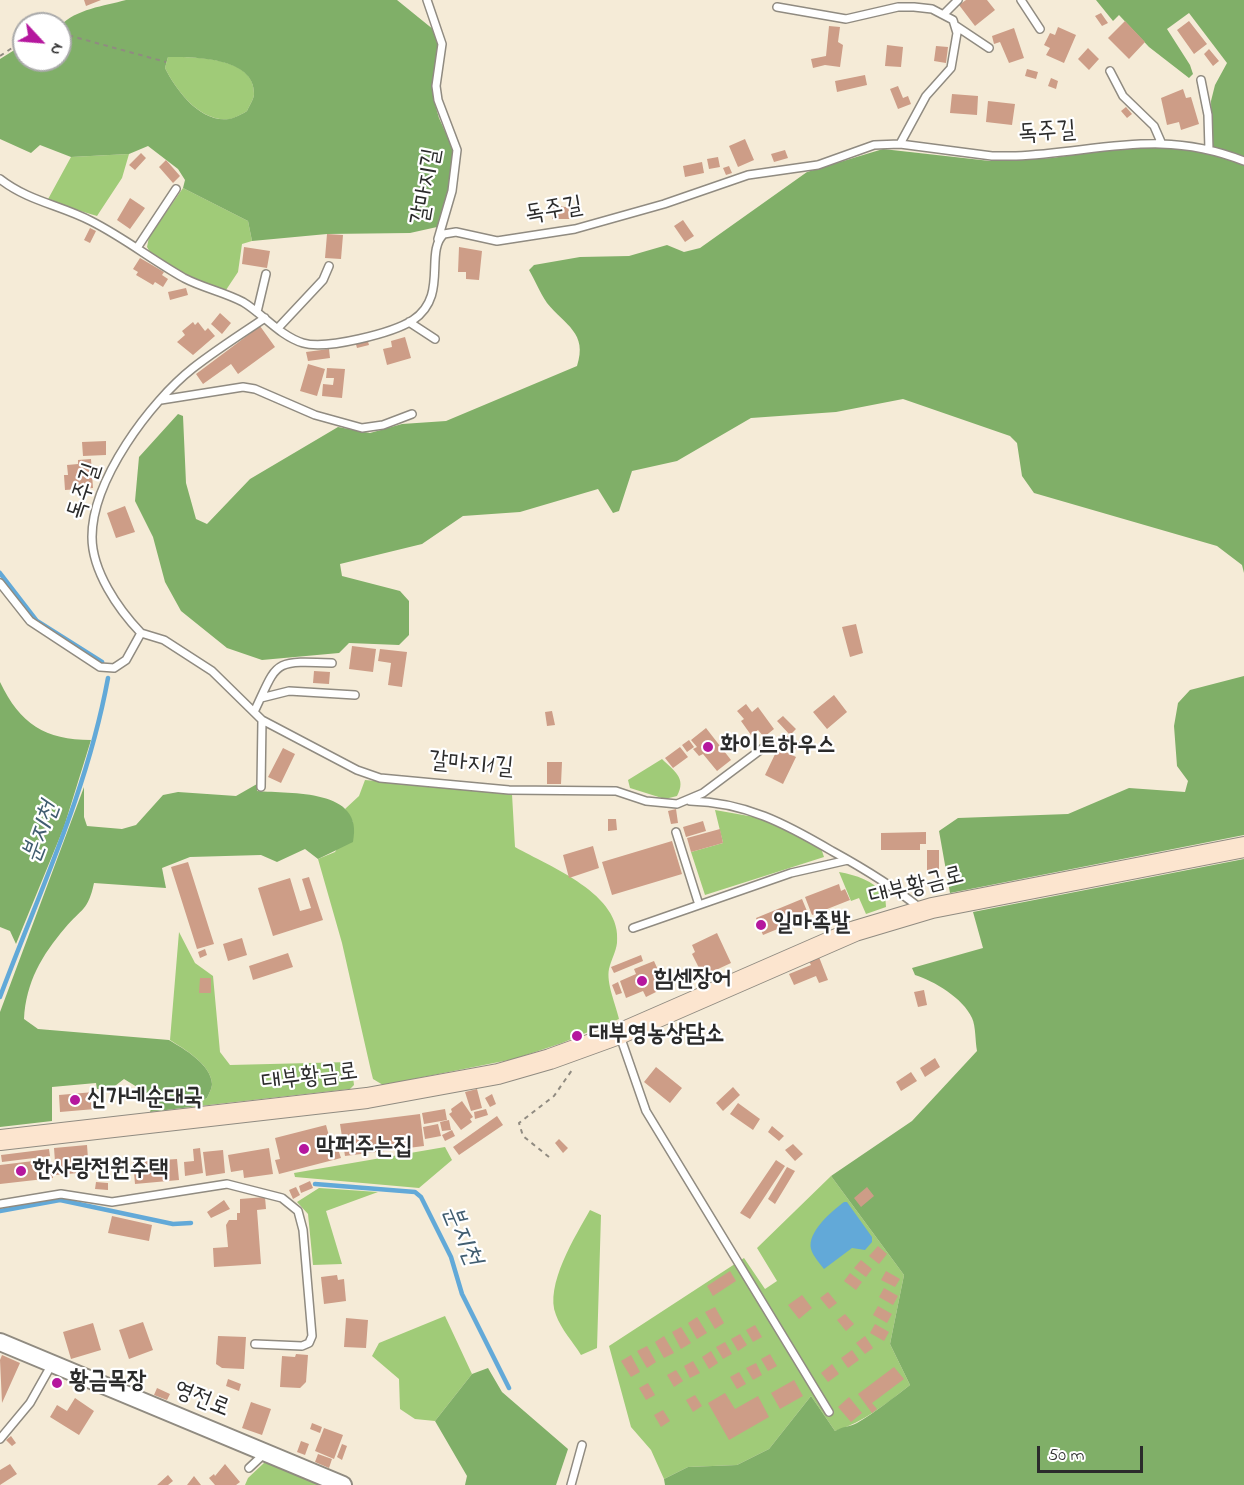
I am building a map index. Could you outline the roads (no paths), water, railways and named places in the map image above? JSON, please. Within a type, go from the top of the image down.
[{"type":"main road","name":"대부황금로","points":[[0,1140],[367,1098],[498,1074],[619,1034],[855,931],[922,910],[1244,847]]},
{"type":"street","name":"영전로","points":[[0,1342],[343,1485]]},
{"type":"lane","name":"갈마지길","points":[[427,0],[442,44],[436,86],[438,100],[457,150],[452,190],[438,243]]},
{"type":"lane","points":[[944,14],[958,0]]},
{"type":"lane","points":[[1021,0],[1040,29]]},
{"type":"lane","points":[[777,8],[846,19],[898,7],[932,9],[944,14],[956,26],[989,48]]},
{"type":"lane","points":[[900,144],[926,96],[951,68],[956,26]]},
{"type":"lane","points":[[1110,71],[1123,96],[1154,126],[1161,142]]},
{"type":"lane","points":[[1200,80],[1208,115],[1209,150]]},
{"type":"lane","name":"독주길","points":[[438,243],[444,234],[456,232],[497,241],[585,228],[748,175],[818,165],[874,145],[900,144],[992,156],[1044,155],[1134,143],[1161,142],[1209,150],[1244,162]]},
{"type":"lane","points":[[0,179],[38,202],[91,221],[185,278],[240,301],[296,340],[316,344],[369,336],[409,322],[421,313],[432,294],[438,243]]},
{"type":"lane","points":[[137,248],[176,189]]},
{"type":"lane","points":[[278,328],[323,280],[329,266]]},
{"type":"lane","points":[[257,312],[266,274]]},
{"type":"lane","name":"독주길","points":[[141,633],[96,566],[92,536],[94,514],[108,475],[123,450],[161,400],[193,368],[265,318]]},
{"type":"lane","points":[[409,322],[435,339]]},
{"type":"lane","points":[[161,400],[243,387],[255,389],[306,412],[362,428],[383,424],[412,414]]},
{"type":"lane","points":[[0,583],[30,621],[100,667],[114,668],[126,660],[141,633]]},
{"type":"lane","name":"갈마지1길","points":[[141,633],[164,640],[212,671],[262,720],[357,770],[380,778],[509,790],[616,791],[658,803],[677,804],[703,793],[767,745]]},
{"type":"lane","points":[[254,712],[270,674],[275,668],[295,662],[332,663]]},
{"type":"lane","points":[[261,698],[289,691],[355,695]]},
{"type":"lane","points":[[261,788],[262,720]]},
{"type":"lane","name":"갈마지1길","points":[[688,801],[719,803],[764,814],[848,860],[892,887],[922,910]]},
{"type":"lane","points":[[676,832],[699,905]]},
{"type":"lane","points":[[633,928],[814,866],[848,860]]},
{"type":"lane","points":[[619,1034],[646,1111],[829,1412]]},
{"type":"lane","points":[[0,1204],[61,1194],[112,1202],[227,1184],[282,1198],[298,1211],[303,1230],[312,1336],[309,1343],[302,1346],[255,1344]]},
{"type":"lane","points":[[0,1439],[30,1403],[52,1364]]},
{"type":"lane","points":[[571,1485],[582,1445]]},
{"type":"lane","points":[[249,1467],[265,1453]]},
{"type":"water","points":[[844,1202],[847,1202],[872,1237],[872,1242],[865,1250],[852,1248],[824,1269],[811,1249],[811,1242],[822,1222]]},
{"type":"waterway","name":"분지천","points":[[0,573],[37,621],[102,662]]},
{"type":"waterway","name":"분지천","points":[[0,997],[75,801],[88,761],[108,678]]},
{"type":"waterway","name":"분지천","points":[[315,1184],[415,1192],[421,1197],[451,1257],[462,1294],[509,1388]]},
{"type":"waterway","name":"분지천","points":[[0,1211],[60,1200],[173,1224],[191,1223]]},
{"type":"place","name":"화이트하우스","points":[[708,747]]},
{"type":"place","name":"일마족발","points":[[761,925]]},
{"type":"place","name":"힘센장어","points":[[642,981]]},
{"type":"place","name":"대부영농상담소","points":[[577,1036]]},
{"type":"place","name":"신가네순대국","points":[[75,1100]]},
{"type":"place","name":"막퍼주는집","points":[[304,1149]]},
{"type":"place","name":"한사랑전원주택","points":[[21,1171]]},
{"type":"place","name":"황금목장","points":[[57,1383]]}]
